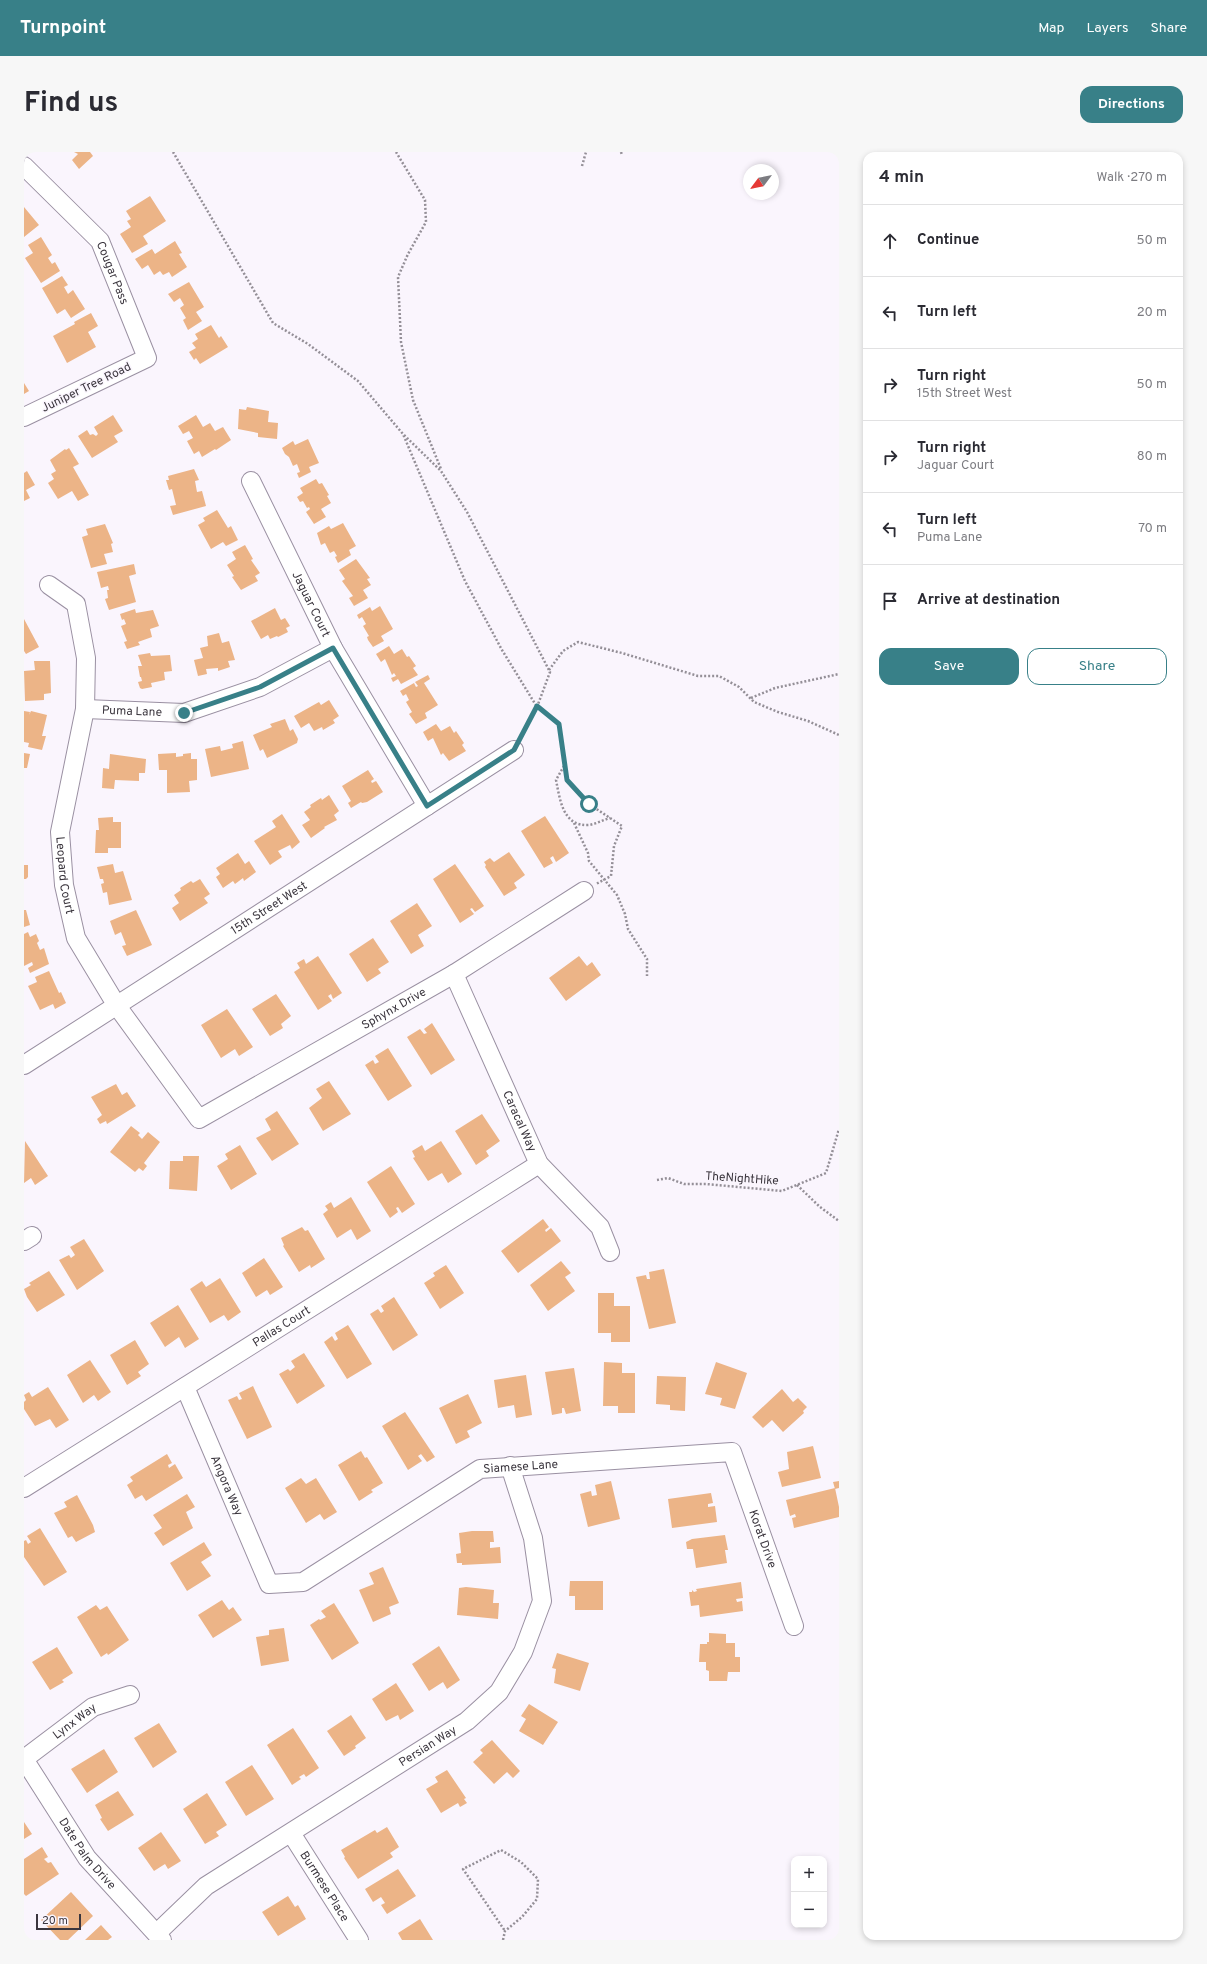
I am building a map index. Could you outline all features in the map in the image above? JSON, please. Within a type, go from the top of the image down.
[{"type":"street","name":"Cougar Pass","points":[[24,166],[100,241],[148,358]]},
{"type":"street","name":"Juniper Tree Road","points":[[24,417],[148,358]]},
{"type":"street","name":"Jaguar Court","points":[[251,481],[333,648],[427,806]]},
{"type":"street","name":"Leopard Court","points":[[49,585],[76,604],[86,658],[85,709],[60,832],[64,885],[76,938],[117,1006],[200,1119]]},
{"type":"street","name":"Puma Lane","points":[[85,709],[184,713],[260,687],[333,648]]},
{"type":"street","name":"15th Street West","points":[[24,1065],[514,750]]},
{"type":"street","name":"Sphynx Drive","points":[[200,1119],[454,974],[584,891]]},
{"type":"street","name":"Caracal Way","points":[[454,974],[539,1164],[600,1227],[610,1252]]},
{"type":"street","name":"Pallas Court","points":[[24,1488],[539,1164]]},
{"type":"street","name":"Angora Way","points":[[185,1387],[270,1584]]},
{"type":"street","name":"Siamese Lane","points":[[270,1584],[303,1582],[480,1469],[732,1452]]},
{"type":"street","name":"Korat Drive","points":[[732,1452],[794,1626]]},
{"type":"street","name":"Persian Way","points":[[159,1937],[206,1886],[467,1721],[499,1692],[523,1652],[542,1601],[533,1538],[510,1466]]},
{"type":"street","name":"Lynx Way","points":[[24,1759],[93,1706],[130,1695]]},
{"type":"street","name":"Date Palm Drive","points":[[24,1759],[88,1858],[159,1937]]},
{"type":"street","name":"Burmese Place","points":[[291,1833],[359,1940]]},
{"type":"path","points":[[173,152],[273,323],[308,344],[358,381],[403,434],[442,471]]},
{"type":"path","points":[[396,152],[425,200],[426,222],[408,254],[398,277],[401,342],[413,400],[442,471],[467,512],[550,672],[537,706],[514,750]]},
{"type":"path","points":[[582,166],[586,152]]},
{"type":"path","points":[[403,434],[465,581],[502,650],[537,706],[559,724],[567,780],[589,804],[622,826],[614,846],[611,876],[584,891]]},
{"type":"path","points":[[549,670],[563,651],[578,642],[622,653],[698,676],[719,676],[739,687],[754,702],[778,712],[808,721],[839,735]]},
{"type":"path","points":[[751,698],[775,688],[839,674]]},
{"type":"path","points":[[564,766],[556,780],[563,812],[574,823],[588,853],[589,861],[617,895],[625,914],[628,929],[647,959],[647,976]]},
{"type":"path","points":[[574,823],[589,825],[610,818]]},
{"type":"path","name":"TheNightHike","points":[[657,1180],[668,1178],[684,1184],[706,1184],[782,1191],[826,1173],[839,1129]]},
{"type":"path","points":[[797,1185],[820,1207],[839,1221]]},
{"type":"path","points":[[502,1940],[505,1931],[522,1917],[537,1899],[538,1879],[521,1862],[501,1850],[463,1869],[505,1931]]},
{"type":"building","points":[[74,152],[90,152],[93,156],[79,169],[72,160],[78,154]]},
{"type":"building","points":[[150,196],[166,221],[143,236],[148,244],[132,253],[120,234],[131,227],[127,221],[131,219],[126,211]]},
{"type":"building","points":[[24,207],[39,225],[24,237]]},
{"type":"building","points":[[41,237],[52,255],[48,258],[52,264],[55,262],[60,271],[41,283],[25,258],[33,253],[28,245]]},
{"type":"building","points":[[175,241],[182,253],[179,254],[187,267],[172,277],[169,272],[163,275],[160,271],[154,275],[148,265],[142,269],[135,259],[152,249],[155,254]]},
{"type":"building","points":[[62,276],[68,285],[64,287],[68,294],[73,290],[85,309],[71,318],[65,309],[57,314],[42,288]]},
{"type":"building","points":[[189,282],[204,307],[196,312],[202,321],[188,330],[183,320],[186,318],[180,308],[184,305],[180,298],[174,302],[168,294]]},
{"type":"building","points":[[91,313],[98,326],[88,332],[96,347],[67,363],[53,336]]},
{"type":"building","points":[[211,325],[219,338],[221,336],[228,347],[200,364],[196,358],[194,360],[189,352],[196,348],[192,343],[198,339],[195,334]]},
{"type":"building","points":[[24,383],[29,391],[24,394]]},
{"type":"building","points":[[247,407],[269,411],[268,422],[278,423],[277,439],[258,437],[258,433],[238,429],[239,409],[246,410]]},
{"type":"building","points":[[113,415],[123,431],[114,436],[118,442],[92,458],[78,436],[87,430],[90,435],[93,434],[96,436],[98,434],[94,427]]},
{"type":"building","points":[[196,415],[203,427],[210,423],[215,431],[223,427],[231,440],[202,457],[199,451],[194,454],[187,441],[193,438],[189,431],[183,434],[178,426]]},
{"type":"building","points":[[308,439],[319,463],[309,467],[311,472],[299,478],[297,473],[300,472],[297,464],[293,466],[289,457],[285,454],[282,448],[293,441],[295,445]]},
{"type":"building","points":[[69,448],[79,464],[73,467],[89,495],[78,501],[72,491],[58,499],[48,483],[54,479],[51,474],[56,471],[50,460],[65,449],[66,450]]},
{"type":"building","points":[[194,469],[199,480],[195,481],[197,492],[202,491],[206,506],[173,515],[170,506],[176,505],[172,489],[169,490],[166,480],[169,480],[168,476]]},
{"type":"building","points":[[27,471],[35,485],[26,490],[30,498],[24,501],[24,473]]},
{"type":"building","points":[[316,479],[319,484],[322,483],[329,495],[327,496],[331,503],[321,509],[326,517],[314,524],[306,512],[310,509],[309,507],[307,508],[303,501],[300,502],[297,497],[303,493],[300,488]]},
{"type":"building","points":[[217,510],[228,528],[231,526],[238,540],[226,546],[223,542],[211,549],[198,525],[205,521],[203,518]]},
{"type":"building","points":[[343,523],[356,546],[349,550],[351,555],[338,563],[335,557],[337,556],[334,551],[330,553],[325,543],[321,545],[317,533],[329,526],[331,529]]},
{"type":"building","points":[[105,524],[113,543],[111,544],[113,552],[104,554],[107,564],[91,568],[82,537],[88,535],[86,529]]},
{"type":"building","points":[[245,545],[253,559],[251,560],[260,573],[255,576],[258,581],[241,590],[232,577],[234,576],[227,565],[236,559],[232,552]]},
{"type":"building","points":[[356,559],[370,578],[367,579],[371,585],[363,590],[368,598],[354,606],[349,598],[353,596],[342,581],[345,579],[339,570]]},
{"type":"building","points":[[134,564],[136,574],[129,576],[136,602],[109,610],[105,599],[108,598],[108,586],[101,588],[97,572]]},
{"type":"building","points":[[380,606],[393,629],[381,636],[384,641],[373,647],[368,640],[367,637],[369,636],[363,626],[366,624],[362,617],[359,619],[357,615],[370,607],[372,611]]},
{"type":"building","points":[[275,608],[281,620],[285,618],[290,626],[286,628],[288,632],[278,637],[277,636],[270,639],[268,635],[261,639],[251,621]]},
{"type":"building","points":[[135,609],[136,613],[153,610],[159,626],[150,629],[152,637],[138,642],[140,645],[127,649],[124,642],[127,641],[121,626],[126,624],[124,619],[122,620],[120,614]]},
{"type":"building","points":[[24,619],[39,647],[26,654],[24,651]]},
{"type":"building","points":[[219,633],[222,643],[229,641],[235,660],[228,661],[230,667],[218,671],[218,668],[206,669],[207,674],[198,676],[194,660],[203,658],[200,648],[208,646],[207,636]]},
{"type":"building","points":[[389,646],[394,654],[402,649],[407,657],[409,656],[416,666],[413,668],[418,675],[401,684],[398,679],[393,682],[391,678],[396,676],[394,673],[392,675],[385,659],[381,662],[376,654]]},
{"type":"building","points":[[150,653],[151,656],[170,655],[172,671],[164,672],[165,680],[151,683],[152,687],[142,689],[140,688],[138,682],[142,681],[138,666],[142,666],[138,655]]},
{"type":"building","points":[[34,661],[50,661],[51,693],[44,694],[44,700],[25,701],[24,671],[35,670]]},
{"type":"building","points":[[428,675],[430,679],[424,683],[438,705],[425,713],[427,718],[416,724],[409,714],[412,712],[406,702],[409,700],[406,694],[403,696],[400,691],[414,683],[416,687],[418,686],[415,682]]},
{"type":"building","points":[[329,700],[339,716],[333,720],[335,723],[323,730],[322,727],[314,731],[309,723],[301,728],[294,716],[319,702],[321,705]]},
{"type":"building","points":[[24,711],[30,712],[29,715],[31,711],[47,715],[42,736],[46,736],[42,750],[28,747],[29,743],[24,742]]},
{"type":"building","points":[[285,719],[290,731],[293,729],[298,739],[297,743],[267,758],[263,749],[260,751],[253,735],[272,727],[270,724]]},
{"type":"building","points":[[436,724],[441,731],[450,726],[454,733],[456,731],[464,743],[462,745],[466,751],[449,761],[443,753],[441,755],[433,738],[428,741],[423,732]]},
{"type":"building","points":[[243,741],[249,769],[211,777],[205,749],[220,746],[221,751],[233,748],[232,744]]},
{"type":"building","points":[[24,753],[30,754],[27,768],[24,768]]},
{"type":"building","points":[[176,753],[176,757],[191,753],[191,759],[197,759],[197,780],[189,781],[190,792],[167,793],[167,770],[159,770],[158,754]]},
{"type":"building","points":[[110,754],[146,759],[145,773],[139,773],[139,781],[115,780],[114,789],[102,788],[103,768],[109,769]]},
{"type":"building","points":[[368,770],[374,779],[371,781],[372,783],[376,781],[383,792],[367,802],[361,802],[351,808],[348,803],[351,801],[342,786]]},
{"type":"building","points":[[329,795],[339,811],[334,815],[337,820],[324,827],[325,828],[311,838],[302,825],[310,820],[304,812],[311,807],[310,805]]},
{"type":"building","points":[[282,814],[300,842],[292,849],[290,845],[278,851],[282,857],[270,865],[254,841],[276,827],[272,821]]},
{"type":"building","points":[[545,816],[569,853],[556,862],[553,856],[550,858],[553,863],[544,868],[521,831]]},
{"type":"building","points":[[113,817],[113,822],[121,822],[121,848],[108,848],[108,853],[95,853],[96,830],[99,830],[98,818]]},
{"type":"building","points":[[509,852],[525,875],[514,883],[517,888],[504,896],[485,867],[486,865],[484,862],[490,858],[494,862]]},
{"type":"building","points":[[238,853],[245,864],[249,861],[256,872],[244,881],[243,878],[235,884],[233,881],[223,888],[216,877],[220,874],[216,868]]},
{"type":"building","points":[[113,864],[115,873],[123,871],[132,900],[109,905],[107,892],[103,893],[101,884],[104,883],[103,879],[100,879],[97,867]]},
{"type":"building","points":[[455,864],[484,906],[475,912],[472,908],[470,909],[474,914],[460,923],[433,879]]},
{"type":"building","points":[[24,865],[28,865],[28,877],[26,879],[24,879]]},
{"type":"building","points":[[200,879],[210,894],[204,898],[208,903],[180,921],[172,908],[179,903],[174,895],[181,890],[180,888],[191,881],[193,883]]},
{"type":"building","points":[[417,903],[432,926],[418,935],[424,946],[411,954],[390,921]]},
{"type":"building","points":[[24,910],[26,910],[30,925],[24,927]]},
{"type":"building","points":[[136,910],[152,945],[127,956],[122,946],[126,945],[121,932],[115,935],[110,921]]},
{"type":"building","points":[[28,932],[30,937],[36,934],[39,941],[37,943],[40,950],[44,948],[49,964],[30,973],[28,968],[33,965],[32,962],[24,966],[24,934]]},
{"type":"building","points":[[373,938],[389,962],[378,969],[381,973],[367,982],[349,954]]},
{"type":"building","points":[[318,956],[342,993],[333,999],[331,994],[328,996],[332,1001],[318,1010],[294,972],[300,968],[297,963],[304,959],[306,964]]},
{"type":"building","points":[[579,956],[587,966],[592,962],[601,975],[566,1001],[549,978]]},
{"type":"building","points":[[49,971],[59,993],[61,992],[66,1003],[55,1009],[53,1004],[40,1010],[28,986],[37,982],[35,977]]},
{"type":"building","points":[[276,994],[291,1016],[281,1024],[283,1028],[270,1036],[252,1009]]},
{"type":"building","points":[[227,1009],[253,1047],[239,1056],[235,1049],[221,1058],[201,1025]]},
{"type":"building","points":[[432,1023],[455,1060],[431,1075],[407,1037],[420,1029],[424,1034],[427,1033],[424,1029]]},
{"type":"building","points":[[388,1048],[412,1086],[388,1101],[365,1065],[373,1060],[375,1064],[379,1062],[375,1056]]},
{"type":"building","points":[[329,1081],[351,1114],[323,1131],[309,1108],[322,1098],[316,1089]]},
{"type":"building","points":[[116,1084],[122,1095],[127,1092],[136,1106],[107,1124],[106,1121],[100,1124],[97,1119],[102,1115],[91,1097]]},
{"type":"building","points":[[277,1111],[299,1144],[272,1161],[256,1138],[271,1130],[265,1119]]},
{"type":"building","points":[[482,1114],[500,1141],[486,1151],[489,1156],[476,1165],[455,1131]]},
{"type":"building","points":[[131,1126],[140,1133],[138,1135],[142,1139],[148,1132],[160,1142],[144,1163],[147,1166],[143,1171],[139,1168],[135,1172],[110,1152]]},
{"type":"building","points":[[25,1141],[48,1176],[35,1185],[31,1178],[24,1183]]},
{"type":"building","points":[[441,1141],[462,1174],[448,1183],[442,1173],[428,1181],[413,1158],[415,1157],[412,1151],[422,1145],[425,1151]]},
{"type":"building","points":[[240,1145],[257,1174],[231,1190],[217,1166],[228,1159],[225,1154]]},
{"type":"building","points":[[183,1156],[199,1156],[197,1191],[169,1189],[170,1161],[183,1161]]},
{"type":"building","points":[[391,1166],[415,1204],[402,1213],[398,1207],[396,1208],[398,1212],[390,1218],[367,1182]]},
{"type":"building","points":[[351,1197],[371,1231],[357,1240],[351,1229],[337,1238],[323,1214],[328,1210],[325,1206],[331,1202],[334,1208]]},
{"type":"building","points":[[543,1219],[549,1227],[545,1230],[546,1232],[551,1228],[561,1241],[518,1273],[501,1251]]},
{"type":"building","points":[[302,1227],[305,1231],[308,1230],[325,1259],[311,1268],[310,1265],[299,1272],[283,1246],[284,1245],[281,1238]]},
{"type":"building","points":[[84,1239],[104,1271],[77,1290],[59,1260],[69,1255],[71,1258],[75,1255],[70,1247]]},
{"type":"building","points":[[264,1258],[283,1287],[270,1295],[267,1290],[256,1297],[242,1273]]},
{"type":"building","points":[[561,1261],[571,1273],[565,1277],[575,1291],[548,1311],[530,1285]]},
{"type":"building","points":[[446,1265],[464,1293],[440,1309],[424,1283],[435,1276],[433,1273]]},
{"type":"building","points":[[664,1269],[676,1323],[649,1329],[636,1277],[646,1275],[647,1279],[650,1279],[649,1272]]},
{"type":"building","points":[[49,1271],[65,1295],[37,1312],[27,1297],[24,1289],[31,1285],[29,1283]]},
{"type":"building","points":[[220,1278],[241,1312],[228,1321],[224,1315],[210,1323],[190,1289],[202,1281],[206,1287]]},
{"type":"building","points":[[598,1293],[614,1293],[614,1306],[630,1306],[630,1342],[611,1342],[611,1333],[598,1333]]},
{"type":"building","points":[[394,1297],[418,1335],[393,1351],[370,1314],[378,1309],[381,1313],[384,1311],[381,1306]]},
{"type":"building","points":[[178,1305],[199,1339],[185,1348],[179,1337],[165,1347],[150,1323]]},
{"type":"building","points":[[348,1325],[372,1364],[347,1379],[324,1342],[332,1336],[335,1341],[338,1339],[335,1333]]},
{"type":"building","points":[[135,1340],[149,1364],[138,1372],[141,1376],[127,1385],[110,1355]]},
{"type":"building","points":[[304,1353],[325,1386],[297,1404],[279,1374],[288,1369],[290,1371],[295,1367],[291,1361]]},
{"type":"building","points":[[90,1360],[111,1392],[98,1401],[94,1395],[83,1403],[67,1375]]},
{"type":"building","points":[[604,1362],[622,1363],[622,1373],[635,1373],[635,1413],[618,1413],[618,1406],[603,1406]]},
{"type":"building","points":[[716,1362],[747,1373],[735,1409],[720,1405],[722,1398],[705,1394]]},
{"type":"building","points":[[574,1368],[581,1411],[566,1414],[564,1408],[562,1408],[562,1413],[552,1415],[545,1372]]},
{"type":"building","points":[[526,1375],[532,1415],[516,1418],[514,1405],[498,1408],[494,1380]]},
{"type":"building","points":[[657,1376],[686,1377],[685,1411],[670,1410],[670,1405],[656,1404]]},
{"type":"building","points":[[253,1386],[272,1427],[247,1439],[228,1400],[237,1396],[239,1400],[242,1399],[239,1393]]},
{"type":"building","points":[[48,1387],[69,1420],[56,1428],[50,1419],[35,1426],[24,1409],[24,1402],[26,1400],[24,1395],[29,1392],[32,1397]]},
{"type":"building","points":[[782,1389],[793,1402],[798,1398],[807,1407],[803,1411],[804,1413],[783,1432],[772,1420],[763,1428],[752,1417]]},
{"type":"building","points":[[468,1394],[482,1423],[467,1431],[470,1437],[456,1444],[439,1408]]},
{"type":"building","points":[[405,1412],[435,1457],[427,1462],[421,1454],[418,1456],[422,1461],[408,1470],[382,1426]]},
{"type":"building","points":[[813,1446],[821,1478],[782,1487],[778,1472],[789,1469],[787,1452]]},
{"type":"building","points":[[361,1451],[365,1458],[367,1457],[383,1483],[371,1490],[373,1492],[359,1501],[338,1465]]},
{"type":"building","points":[[167,1454],[172,1463],[168,1465],[169,1468],[175,1464],[183,1478],[146,1501],[142,1495],[135,1499],[127,1485],[133,1481],[130,1477]]},
{"type":"building","points":[[301,1478],[306,1484],[316,1478],[337,1512],[324,1520],[320,1514],[306,1523],[285,1488]]},
{"type":"building","points":[[611,1481],[620,1519],[588,1527],[580,1494],[591,1491],[592,1496],[597,1495],[595,1485]]},
{"type":"building","points":[[839,1481],[839,1488],[835,1489],[833,1482]]},
{"type":"building","points":[[835,1488],[839,1507],[839,1517],[794,1528],[792,1518],[796,1517],[795,1514],[790,1516],[786,1500]]},
{"type":"building","points":[[711,1493],[713,1503],[708,1504],[708,1507],[715,1506],[717,1522],[672,1528],[668,1499]]},
{"type":"building","points":[[187,1494],[195,1507],[186,1512],[193,1528],[163,1546],[154,1533],[162,1528],[153,1515]]},
{"type":"building","points":[[77,1495],[93,1525],[95,1532],[76,1542],[72,1536],[68,1538],[54,1513],[67,1507],[64,1502]]},
{"type":"building","points":[[40,1528],[67,1572],[44,1586],[24,1557],[24,1541],[26,1540],[28,1544],[31,1542],[27,1536]]},
{"type":"building","points":[[472,1531],[493,1531],[494,1542],[490,1542],[490,1548],[500,1547],[501,1563],[462,1565],[462,1563],[457,1563],[456,1554],[461,1553],[459,1533]]},
{"type":"building","points":[[725,1535],[728,1550],[725,1550],[727,1563],[696,1568],[693,1549],[687,1549],[686,1542],[692,1539]]},
{"type":"building","points":[[204,1542],[212,1555],[201,1562],[211,1576],[187,1591],[170,1563]]},
{"type":"building","points":[[383,1567],[399,1603],[389,1607],[391,1614],[373,1622],[359,1590],[374,1584],[369,1573]]},
{"type":"building","points":[[570,1581],[603,1581],[603,1610],[575,1610],[575,1596],[569,1596]]},
{"type":"building","points":[[741,1582],[743,1598],[736,1599],[737,1602],[742,1601],[743,1611],[700,1617],[699,1605],[691,1606],[689,1592],[692,1592],[692,1590],[694,1592],[697,1591],[696,1589]]},
{"type":"building","points":[[466,1587],[494,1590],[493,1603],[499,1603],[498,1619],[457,1615],[459,1588]]},
{"type":"building","points":[[222,1600],[229,1610],[233,1607],[242,1620],[213,1638],[198,1615]]},
{"type":"building","points":[[334,1603],[359,1643],[332,1660],[310,1625],[319,1619],[320,1620],[326,1617],[321,1611]]},
{"type":"building","points":[[96,1605],[100,1610],[107,1606],[129,1640],[108,1655],[107,1653],[101,1657],[77,1617]]},
{"type":"building","points":[[284,1628],[289,1661],[261,1666],[256,1637],[269,1635],[269,1630]]},
{"type":"building","points":[[709,1633],[726,1634],[726,1643],[735,1643],[735,1657],[740,1657],[740,1672],[728,1672],[727,1681],[709,1681],[709,1671],[706,1670],[706,1662],[699,1662],[700,1644],[707,1644],[707,1642],[709,1642]]},
{"type":"building","points":[[439,1646],[460,1680],[447,1689],[443,1682],[429,1691],[412,1664]]},
{"type":"building","points":[[57,1647],[73,1673],[62,1680],[64,1682],[50,1690],[32,1662]]},
{"type":"building","points":[[557,1653],[589,1663],[580,1691],[554,1683],[556,1669],[552,1668]]},
{"type":"building","points":[[396,1683],[414,1711],[400,1720],[398,1715],[386,1721],[372,1699]]},
{"type":"building","points":[[529,1704],[558,1722],[543,1745],[519,1731],[526,1719],[521,1716]]},
{"type":"building","points":[[351,1715],[366,1738],[355,1746],[356,1748],[344,1756],[327,1731]]},
{"type":"building","points":[[159,1723],[177,1752],[153,1768],[134,1738]]},
{"type":"building","points":[[293,1728],[319,1768],[306,1777],[304,1774],[299,1777],[301,1779],[292,1785],[267,1745]]},
{"type":"building","points":[[492,1740],[520,1771],[513,1778],[507,1772],[494,1784],[473,1762],[483,1753],[480,1750]]},
{"type":"building","points":[[104,1749],[118,1772],[87,1793],[71,1769]]},
{"type":"building","points":[[252,1765],[274,1799],[246,1816],[225,1782]]},
{"type":"building","points":[[447,1770],[466,1798],[464,1799],[467,1803],[460,1807],[458,1803],[441,1813],[426,1789],[438,1782],[435,1777]]},
{"type":"building","points":[[118,1791],[134,1815],[108,1831],[100,1819],[102,1818],[95,1805]]},
{"type":"building","points":[[207,1793],[227,1825],[216,1832],[219,1836],[205,1844],[183,1809]]},
{"type":"building","points":[[24,1822],[32,1834],[24,1839]]},
{"type":"building","points":[[387,1827],[399,1847],[390,1853],[393,1857],[358,1879],[344,1858],[345,1857],[341,1850],[375,1830],[377,1833]]},
{"type":"building","points":[[161,1832],[181,1861],[168,1869],[165,1864],[154,1871],[138,1848]]},
{"type":"building","points":[[42,1847],[48,1857],[44,1859],[48,1863],[51,1862],[59,1874],[26,1896],[24,1894],[24,1859]]},
{"type":"building","points":[[398,1869],[416,1896],[387,1914],[381,1905],[385,1903],[381,1897],[373,1902],[365,1889]]},
{"type":"building","points":[[71,1892],[93,1916],[68,1940],[60,1940],[41,1920]]},
{"type":"building","points":[[288,1896],[295,1907],[298,1905],[306,1919],[278,1936],[262,1912]]},
{"type":"building","points":[[420,1919],[433,1940],[402,1940],[398,1933]]},
{"type":"building","points":[[101,1925],[112,1937],[108,1940],[85,1940]]},
{"type":"route","points":[[184,713],[260,687],[333,648],[427,806],[514,750],[537,706],[559,724],[562,754],[567,780],[589,804]]}]
